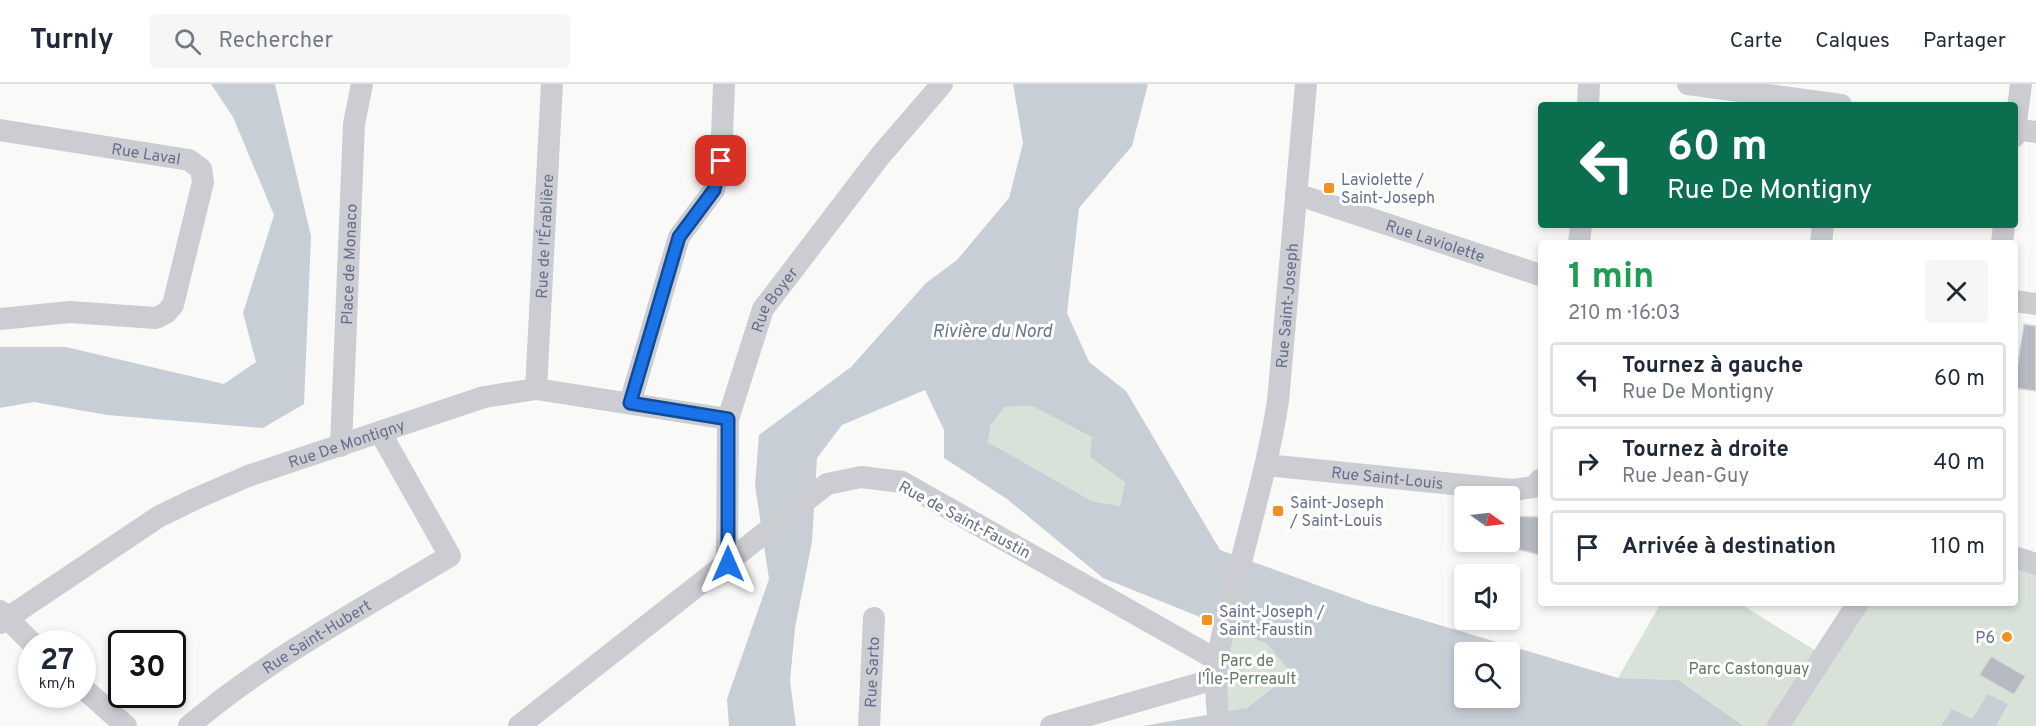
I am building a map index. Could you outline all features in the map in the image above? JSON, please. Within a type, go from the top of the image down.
[{"type":"street","name":"Place de Monaco","points":[[341,446],[354,124],[362,84]]},
{"type":"street","name":"Rue de l'Érablière","points":[[536,389],[552,84]]},
{"type":"street","points":[[630,403],[679,237],[714,190],[721,161],[724,84]]},
{"type":"street","name":"Rue Boyer","points":[[728,564],[728,419],[763,309],[880,156],[942,84]]},
{"type":"street","name":"Rue Saint-Joseph","points":[[1217,660],[1266,465],[1278,401],[1306,84]]},
{"type":"street","points":[[1588,102],[1589,84]]},
{"type":"street","points":[[1688,84],[1814,102]]},
{"type":"street","points":[[2020,84],[2020,132]]},
{"type":"street","name":"Rue Laval","points":[[0,129],[189,160],[201,169],[203,182],[173,305],[166,313],[156,318],[70,312],[0,319]]},
{"type":"street","name":"Rue Laviolette","points":[[1296,194],[1538,275]]},
{"type":"street","points":[[2018,302],[2036,304]]},
{"type":"street","name":"Rue De Montigny","points":[[2,618],[158,517],[248,476],[484,397],[536,389],[728,419]]},
{"type":"street","name":"Rue Saint-Hubert","points":[[189,726],[241,684],[450,556],[380,432]]},
{"type":"street","name":"Rue Saint-Louis","points":[[1266,465],[1512,490],[1534,487],[1538,482]]},
{"type":"street","name":"Rue de Saint-Faustin","points":[[519,726],[827,484],[861,477],[902,482],[1217,660]]},
{"type":"street","points":[[2018,558],[2036,564]]},
{"type":"street","points":[[1778,726],[1856,606]]},
{"type":"street","points":[[2,618],[18,631]]},
{"type":"street","name":"Rue Sarto","points":[[870,726],[874,618]]},
{"type":"street","points":[[1051,726],[1217,660],[1218,716]]},
{"type":"street","points":[[96,699],[126,726]]},
{"type":"green space","points":[[1032,406],[1093,437],[1091,457],[1125,482],[1120,506],[1092,501],[988,442],[991,425],[1005,407]]},
{"type":"green space","points":[[2018,558],[2036,564],[2036,726],[1778,726],[1859,606],[2018,606]]},
{"type":"green space","name":"Parc Castonguay","points":[[1659,606],[1744,606],[1821,654],[1772,726],[1744,726],[1678,680],[1618,678]]},
{"type":"green space","name":"Parc de l'Île-Perreault","points":[[1229,628],[1267,644],[1291,673],[1247,708],[1224,714]]},
{"type":"water","points":[[211,84],[275,84],[311,236],[304,404],[263,428],[107,415],[34,402],[0,408],[0,347],[66,347],[224,384],[256,362],[243,313],[274,215],[233,117]]},
{"type":"water","name":"Rivière du Nord","points":[[1013,84],[1148,84],[1132,146],[1079,208],[1067,313],[1089,362],[1126,391],[1220,550],[1369,604],[1497,642],[1454,642],[1454,708],[1520,708],[1520,649],[1618,678],[1678,680],[1744,726],[1143,726],[1247,708],[1291,673],[1267,644],[1103,578],[1007,499],[944,458],[944,430],[925,390],[842,425],[817,458],[812,542],[795,628],[790,681],[796,726],[729,726],[727,699],[769,579],[755,485],[759,435],[851,367],[926,283],[957,260],[1009,198],[1023,143]],"holes":[[[1032,406],[1092,437],[1090,457],[1125,482],[1120,506],[1092,501],[988,442],[991,425],[1005,407]]]},
{"type":"water","points":[[1988,694],[2008,704],[1996,726],[1941,726],[1952,709],[1972,719]]},
{"type":"building","points":[[2024,324],[2036,326],[2036,391],[2018,389],[2018,362]]},
{"type":"building","points":[[1520,516],[1538,517],[1538,554],[1520,550]]},
{"type":"building","points":[[1991,656],[2026,676],[2014,695],[1979,675]]},
{"type":"place","name":"Laviolette / Saint-Joseph","points":[[1329,188]]},
{"type":"place","name":"Saint-Joseph / Saint-Louis","points":[[1278,511]]},
{"type":"place","name":"Saint-Joseph / Saint-Faustin","points":[[1207,620]]},
{"type":"place","name":"P6","points":[[2007,637]]},
{"type":"route","points":[[721,161],[714,190],[679,237],[630,403],[728,419],[728,564]]}]
